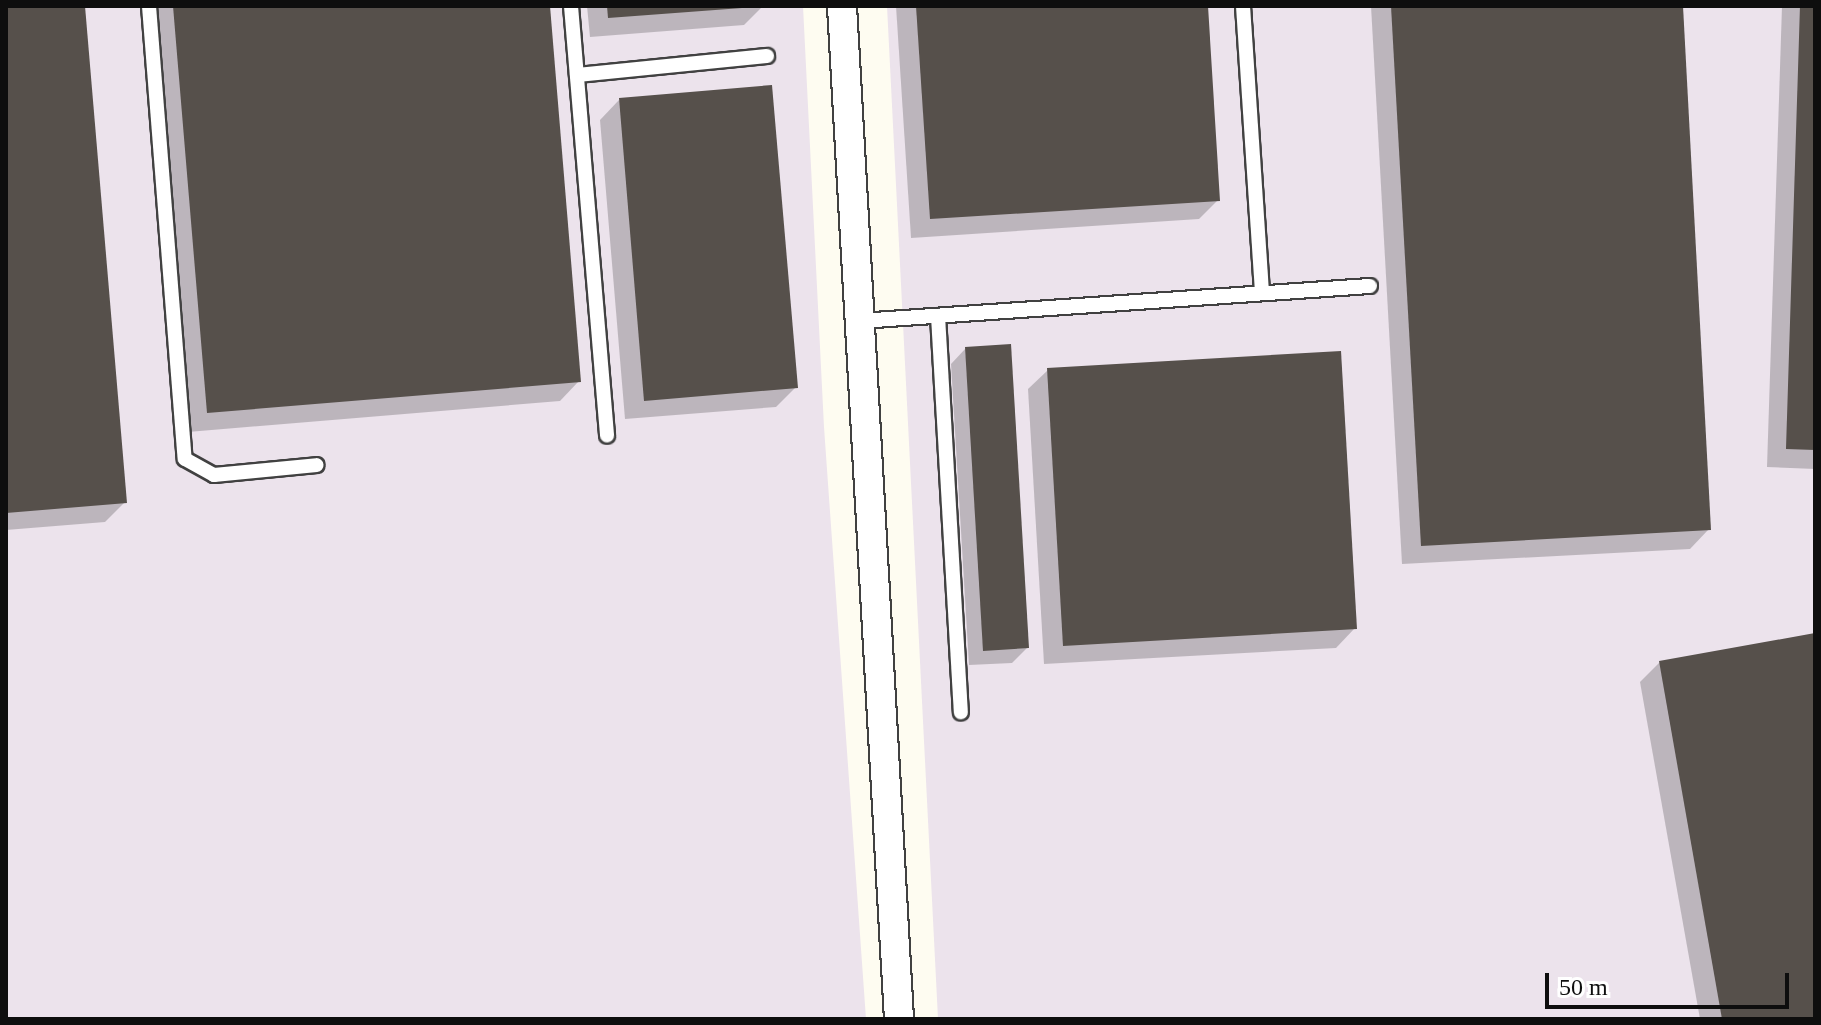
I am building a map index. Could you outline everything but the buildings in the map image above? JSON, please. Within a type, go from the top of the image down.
[{"type":"street","points":[[842,6],[899,1019]]},
{"type":"lane","points":[[149,6],[185,459],[214,475],[317,465]]},
{"type":"lane","points":[[571,6],[607,435]]},
{"type":"lane","points":[[1243,6],[1262,292]]},
{"type":"lane","points":[[577,75],[767,56]]},
{"type":"lane","points":[[860,321],[1370,286]]},
{"type":"lane","points":[[938,316],[961,712]]},
{"type":"shaded area","points":[[6,6],[803,6],[824,427],[866,1019],[6,1019]]},
{"type":"shaded area","points":[[887,6],[1815,6],[1815,1019],[938,1019]]}]
